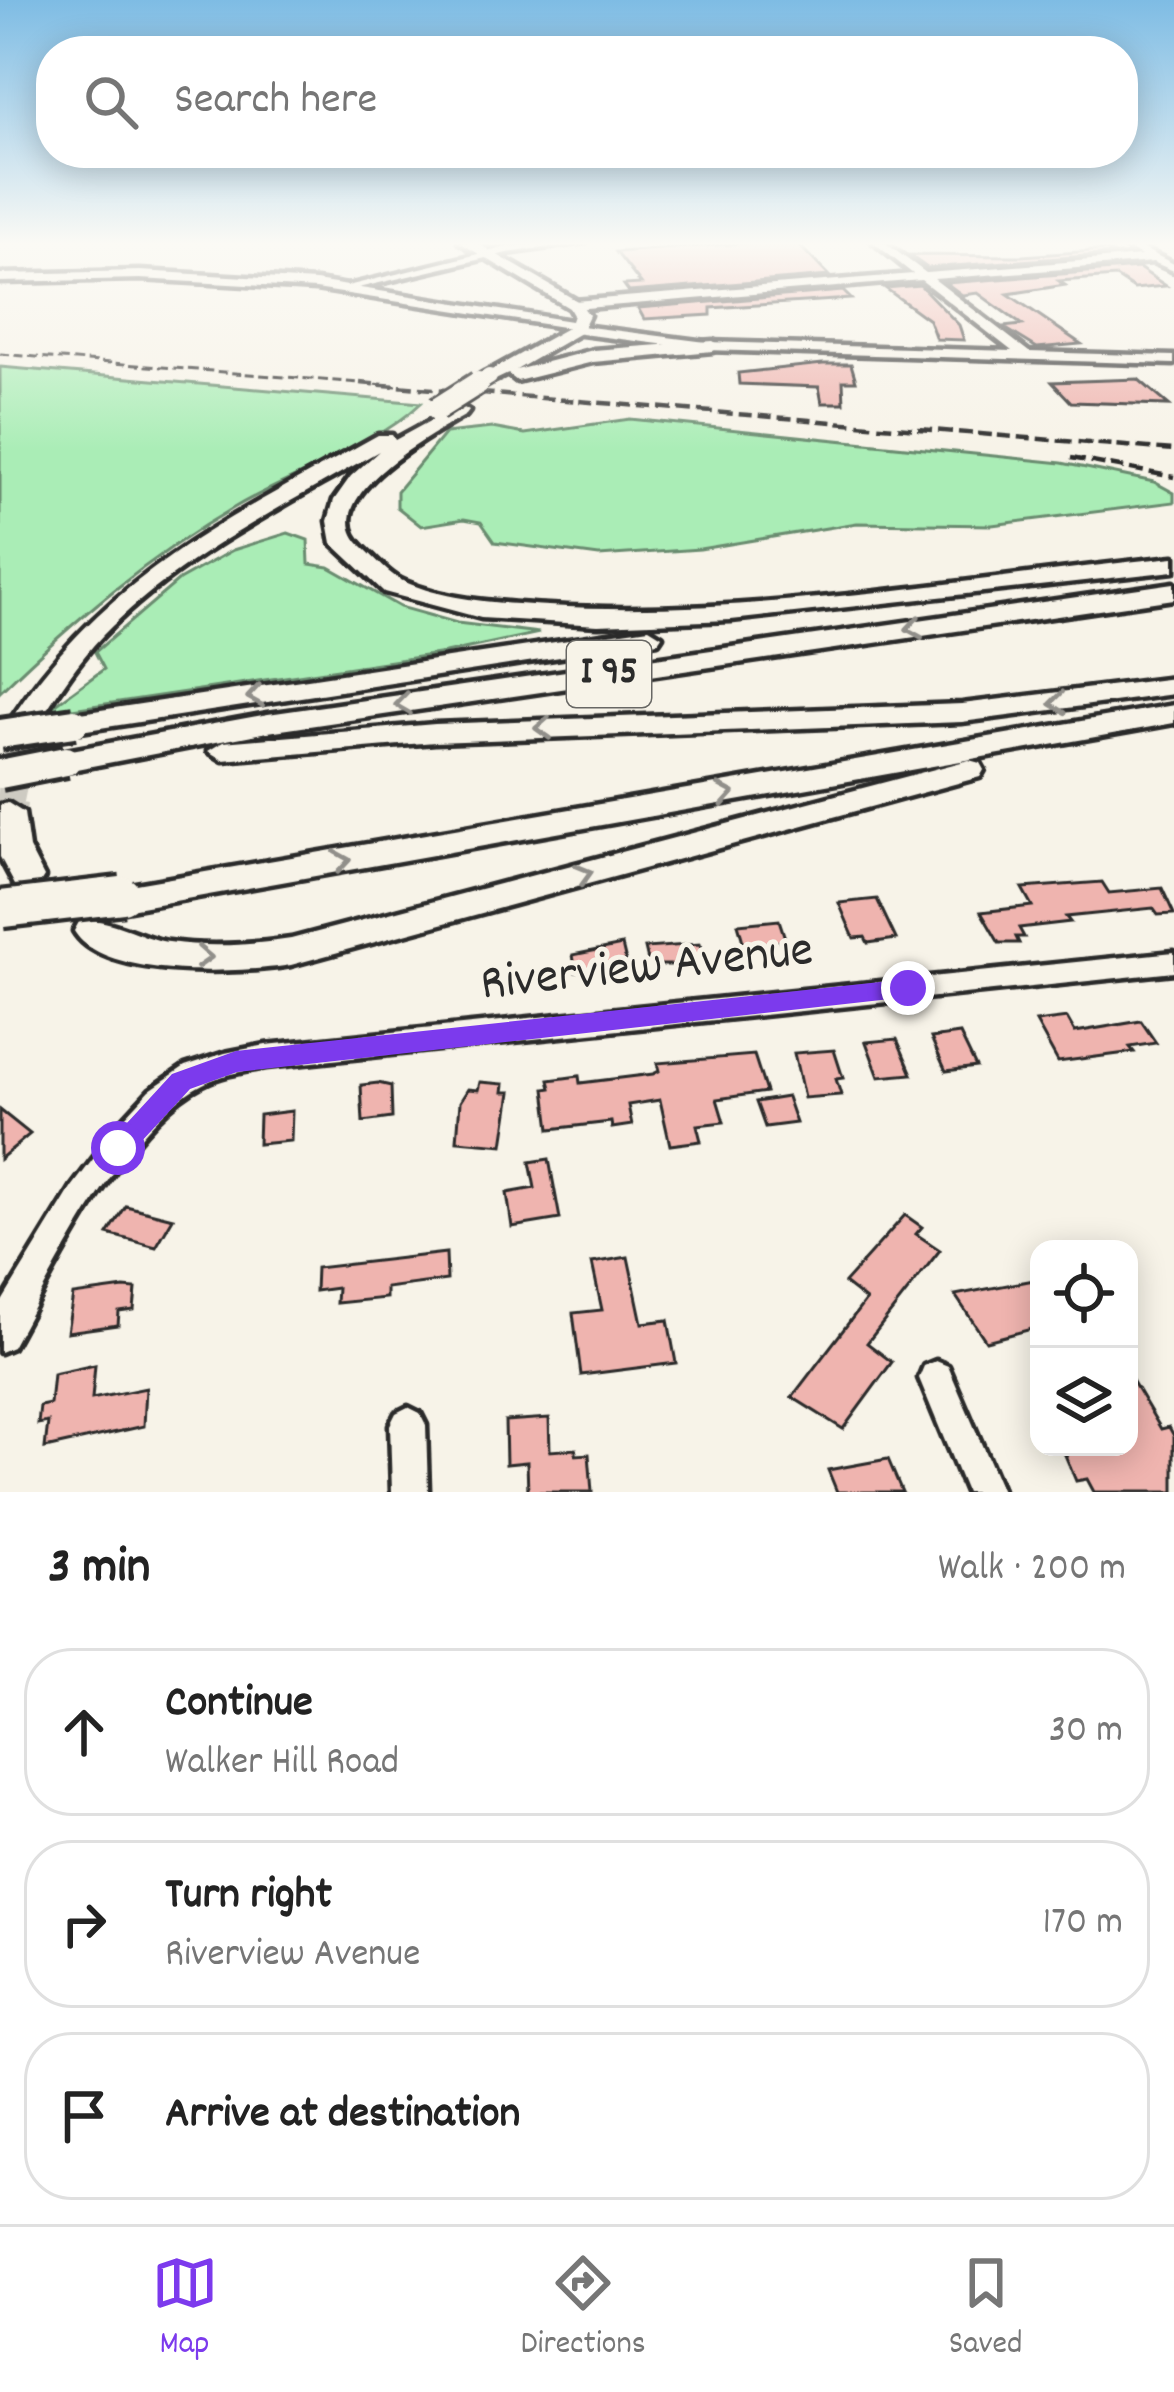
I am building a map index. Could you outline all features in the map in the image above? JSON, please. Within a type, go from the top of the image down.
[{"type":"highway","points":[[27,718],[74,650],[142,591],[208,545],[448,410],[574,329]]},
{"type":"highway","points":[[510,373],[589,356],[713,346]]},
{"type":"highway","points":[[448,410],[373,468],[341,513],[343,539],[356,560],[416,593],[512,614],[607,621],[685,617],[1174,564]]},
{"type":"highway","points":[[0,734],[993,582]]},
{"type":"highway","name":"I 95","points":[[65,766],[268,723],[1164,592]]},
{"type":"highway","points":[[0,775],[282,743],[962,713],[1174,686]]},
{"type":"highway","points":[[4,914],[1174,714]]},
{"type":"highway","points":[[92,931],[140,949],[190,957],[255,957],[318,946],[1004,761],[1075,730]]},
{"type":"highway","points":[[8,813],[12,848],[27,877]]},
{"type":"main road","points":[[477,312],[574,329],[581,316],[578,312]]},
{"type":"street","points":[[969,312],[1026,355]]},
{"type":"street","points":[[574,329],[713,346],[1174,360]]},
{"type":"street","name":"Riverview Avenue","points":[[0,1336],[118,1148],[166,1094],[202,1070],[266,1056],[1174,962]]},
{"type":"street","points":[[936,1378],[985,1492]]},
{"type":"street","points":[[408,1425],[410,1492]]},
{"type":"green space","points":[[0,367],[421,403],[381,433],[237,506],[173,547],[84,615],[0,692]]},
{"type":"green space","points":[[630,419],[1062,463],[1154,482],[1174,493],[1174,502],[992,525],[857,523],[700,549],[599,556],[495,542],[481,522],[464,519],[421,526],[397,507],[397,491],[445,433],[492,428],[525,434]]},
{"type":"green space","points":[[288,533],[308,540],[309,564],[329,567],[400,607],[457,623],[539,633],[445,653],[52,712],[53,706],[104,669],[95,652],[179,580],[233,550]]},
{"type":"building","points":[[640,312],[711,312],[711,315],[644,319]]},
{"type":"building","points":[[917,312],[946,312],[959,325],[964,340],[936,339],[929,320]]},
{"type":"building","points":[[1004,312],[1034,312],[1081,344],[1037,348],[1003,327],[1022,325]]},
{"type":"building","points":[[851,364],[856,381],[843,381],[844,403],[822,403],[819,387],[739,384],[738,373]]},
{"type":"building","points":[[1138,379],[1169,405],[1071,402],[1052,382]]},
{"type":"building","points":[[1102,882],[1109,893],[1162,888],[1174,914],[1158,915],[1153,908],[1066,917],[1070,922],[1019,928],[1024,937],[1016,937],[1019,943],[999,943],[981,912],[1032,906],[1022,888]]},
{"type":"building","points":[[877,899],[896,939],[868,943],[865,937],[854,938],[839,903]]},
{"type":"building","points":[[779,920],[786,941],[744,945],[738,924]]},
{"type":"building","points":[[700,944],[705,965],[649,965],[645,948]]},
{"type":"building","points":[[622,945],[627,966],[576,972],[573,955]]},
{"type":"building","points":[[1067,1018],[1075,1032],[1141,1021],[1156,1043],[1130,1047],[1134,1052],[1058,1062],[1036,1022]]},
{"type":"building","points":[[960,1034],[976,1067],[946,1071],[931,1038]]},
{"type":"building","points":[[897,1039],[912,1074],[879,1077],[866,1042]]},
{"type":"building","points":[[834,1050],[843,1078],[836,1079],[841,1095],[804,1098],[794,1053]]},
{"type":"building","points":[[754,1055],[766,1092],[717,1099],[724,1122],[697,1125],[701,1141],[670,1145],[660,1100],[628,1105],[632,1125],[612,1128],[611,1122],[550,1129],[545,1089],[551,1088],[549,1080],[579,1076],[580,1083],[653,1074],[659,1071],[657,1063]]},
{"type":"building","points":[[480,1082],[504,1084],[503,1092],[511,1092],[503,1145],[457,1141],[460,1102],[468,1089],[478,1090]]},
{"type":"building","points":[[361,1085],[391,1086],[392,1118],[363,1122]]},
{"type":"building","points":[[787,1097],[796,1123],[765,1127],[756,1102]]},
{"type":"building","points":[[0,1110],[30,1134],[0,1159]]},
{"type":"building","points":[[292,1111],[291,1141],[258,1144],[259,1115]]},
{"type":"building","points":[[549,1159],[560,1219],[512,1227],[507,1193],[535,1188],[530,1162]]},
{"type":"building","points":[[126,1206],[173,1218],[156,1247],[108,1234]]},
{"type":"building","points":[[905,1215],[922,1227],[916,1234],[940,1250],[867,1343],[892,1362],[843,1429],[792,1397],[866,1300],[844,1283]]},
{"type":"building","points":[[446,1253],[447,1280],[386,1288],[386,1298],[336,1303],[337,1288],[315,1291],[316,1268]]},
{"type":"building","points":[[628,1257],[642,1323],[668,1320],[676,1363],[581,1375],[573,1313],[602,1310],[592,1263]]},
{"type":"building","points":[[1030,1281],[1030,1329],[986,1341],[955,1295]]},
{"type":"building","points":[[136,1289],[134,1310],[119,1312],[118,1325],[67,1332],[73,1295]]},
{"type":"building","points":[[95,1365],[92,1399],[146,1388],[144,1426],[45,1448],[48,1422],[38,1424],[40,1406],[50,1404],[53,1374]]},
{"type":"building","points":[[1138,1390],[1161,1429],[1169,1427],[1174,1436],[1174,1492],[1094,1492],[1087,1479],[1076,1481],[1065,1456],[1138,1456]]},
{"type":"building","points":[[549,1418],[550,1451],[576,1449],[576,1455],[589,1454],[592,1492],[528,1492],[527,1462],[506,1464],[505,1421]]},
{"type":"building","points":[[888,1459],[902,1492],[837,1492],[828,1470]]},
{"type":"tunnel","points":[[9,805],[27,718]]},
{"type":"tunnel","points":[[8,813],[9,802]]},
{"type":"railway","points":[[0,354],[370,384]]},
{"type":"railway","points":[[360,383],[370,384]]},
{"type":"railway","points":[[370,384],[397,386]]},
{"type":"railway","points":[[370,384],[1174,450]]},
{"type":"railway","points":[[1071,458],[1174,477]]},
{"type":"route","points":[[118,1148],[181,1082],[202,1070],[236,1061],[908,988]]}]
